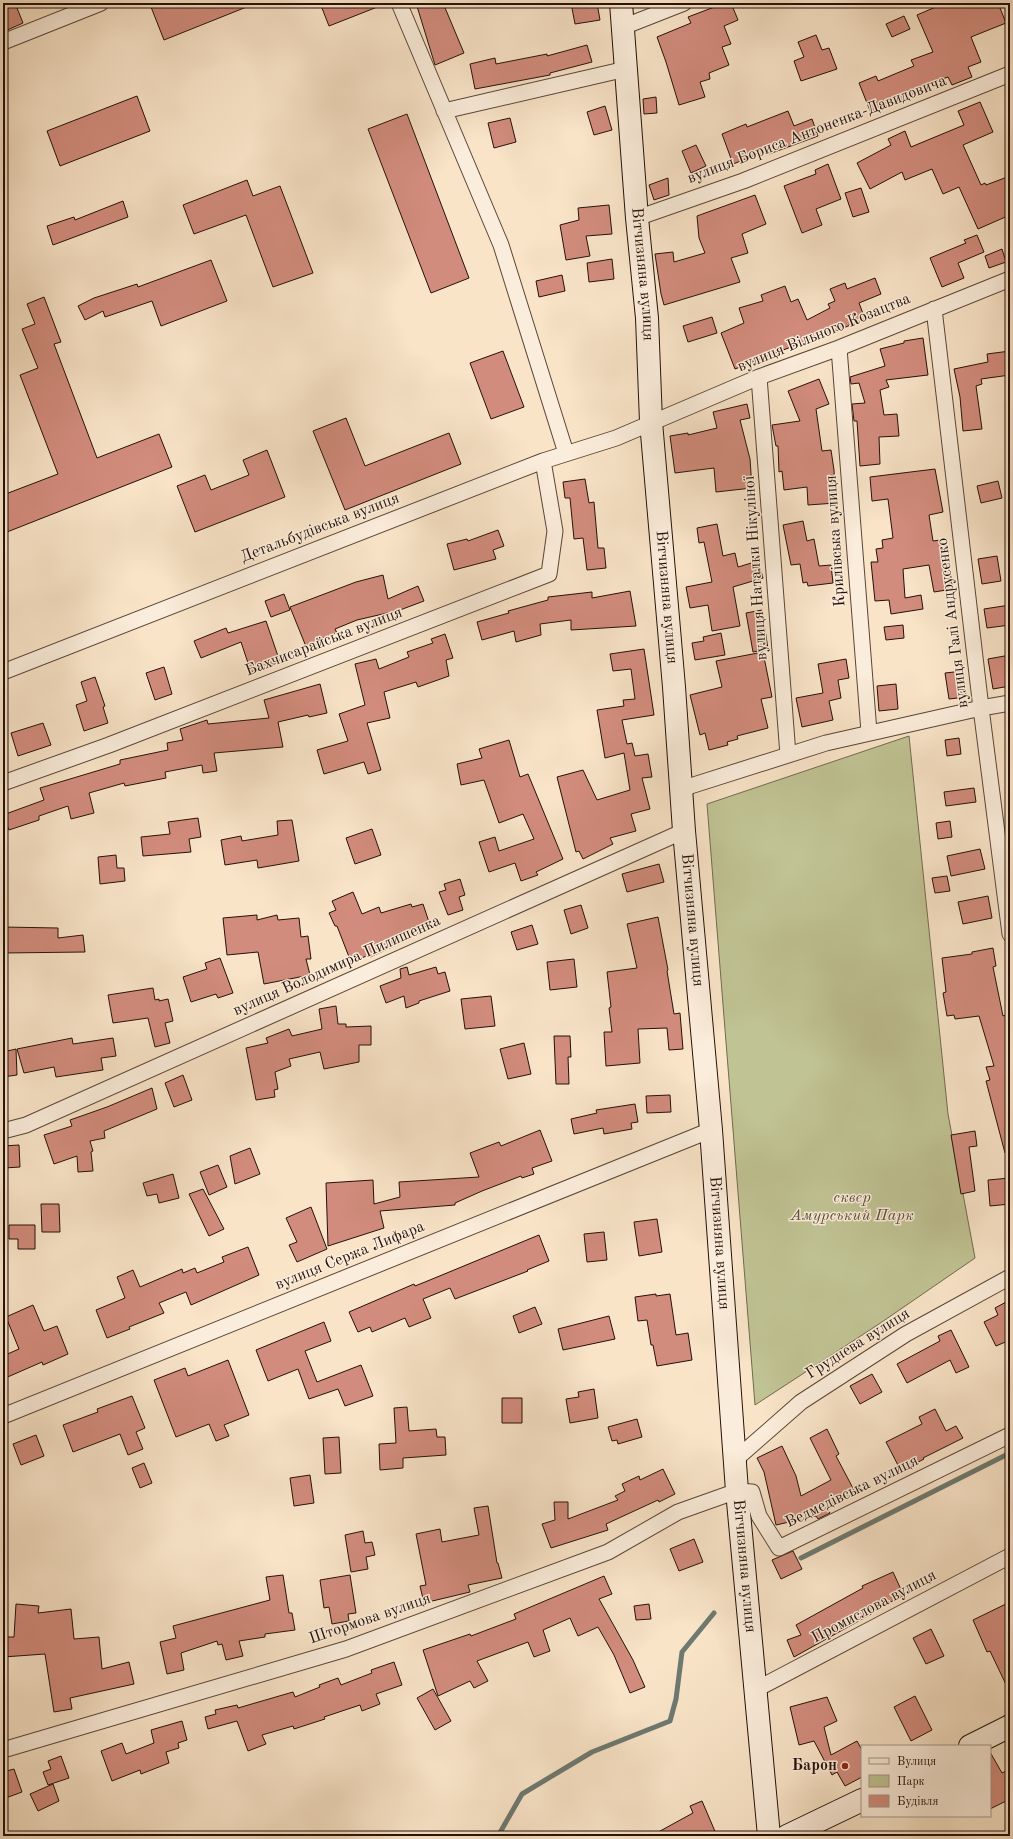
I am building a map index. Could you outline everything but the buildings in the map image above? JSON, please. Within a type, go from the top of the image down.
[{"type":"street","points":[[3,42],[101,3]]},
{"type":"street","points":[[399,3],[501,245],[566,453]]},
{"type":"street","name":"Вітчизняна вулиця","points":[[621,3],[637,218],[647,318],[651,422],[684,831],[711,1130],[736,1459],[737,1492],[769,1836]]},
{"type":"street","points":[[623,27],[684,3]]},
{"type":"street","points":[[444,111],[626,69]]},
{"type":"street","name":"вулиця Бориса Антоненка-Давидовича","points":[[637,218],[743,181],[1010,74]]},
{"type":"street","name":"вулиця Вільного Козацтва","points":[[651,422],[759,377],[839,348],[1010,279]]},
{"type":"street","name":"вулиця Галі Андрусенко","points":[[934,309],[981,708],[1010,934]]},
{"type":"street","name":"Крилівська вулиця","points":[[839,348],[868,732]]},
{"type":"street","name":"вулиця Наталки Нікуліної","points":[[759,377],[788,755]]},
{"type":"street","name":"Детальбудівська вулиця","points":[[3,672],[543,461],[616,438],[651,422]]},
{"type":"street","name":"Бахчисарайська вулиця","points":[[3,784],[110,745],[549,574],[554,531],[543,461]]},
{"type":"street","points":[[681,789],[788,755],[868,732],[1010,703]]},
{"type":"street","name":"вулиця Володимира Пилишенка","points":[[3,1130],[26,1125],[684,831]]},
{"type":"street","name":"вулиця Сержа Лифара","points":[[3,1416],[711,1130]]},
{"type":"street","name":"Груднева вулиця","points":[[736,1459],[801,1402],[906,1334],[1010,1277]]},
{"type":"street","name":"Ведмедівська вулиця","points":[[737,1492],[752,1492],[759,1516],[779,1548],[1010,1435]]},
{"type":"street","name":"Штормова вулиця","points":[[3,1750],[346,1649],[608,1552],[678,1512],[737,1492]]},
{"type":"street","name":"Промислова вулиця","points":[[755,1690],[1010,1556]]},
{"type":"street","points":[[972,1745],[1010,1726]]},
{"type":"street","points":[[787,1836],[861,1800]]},
{"type":"green space","name":"сквер Амурський Парк","points":[[909,736],[948,1114],[975,1258],[879,1324],[755,1405],[707,804]]},
{"type":"waterway","points":[[801,1558],[1010,1453]]},
{"type":"waterway","points":[[498,1836],[522,1794],[592,1752],[670,1721],[676,1699],[682,1652],[714,1613]]},
{"type":"place","name":"Барон","points":[[845,1766]]}]
